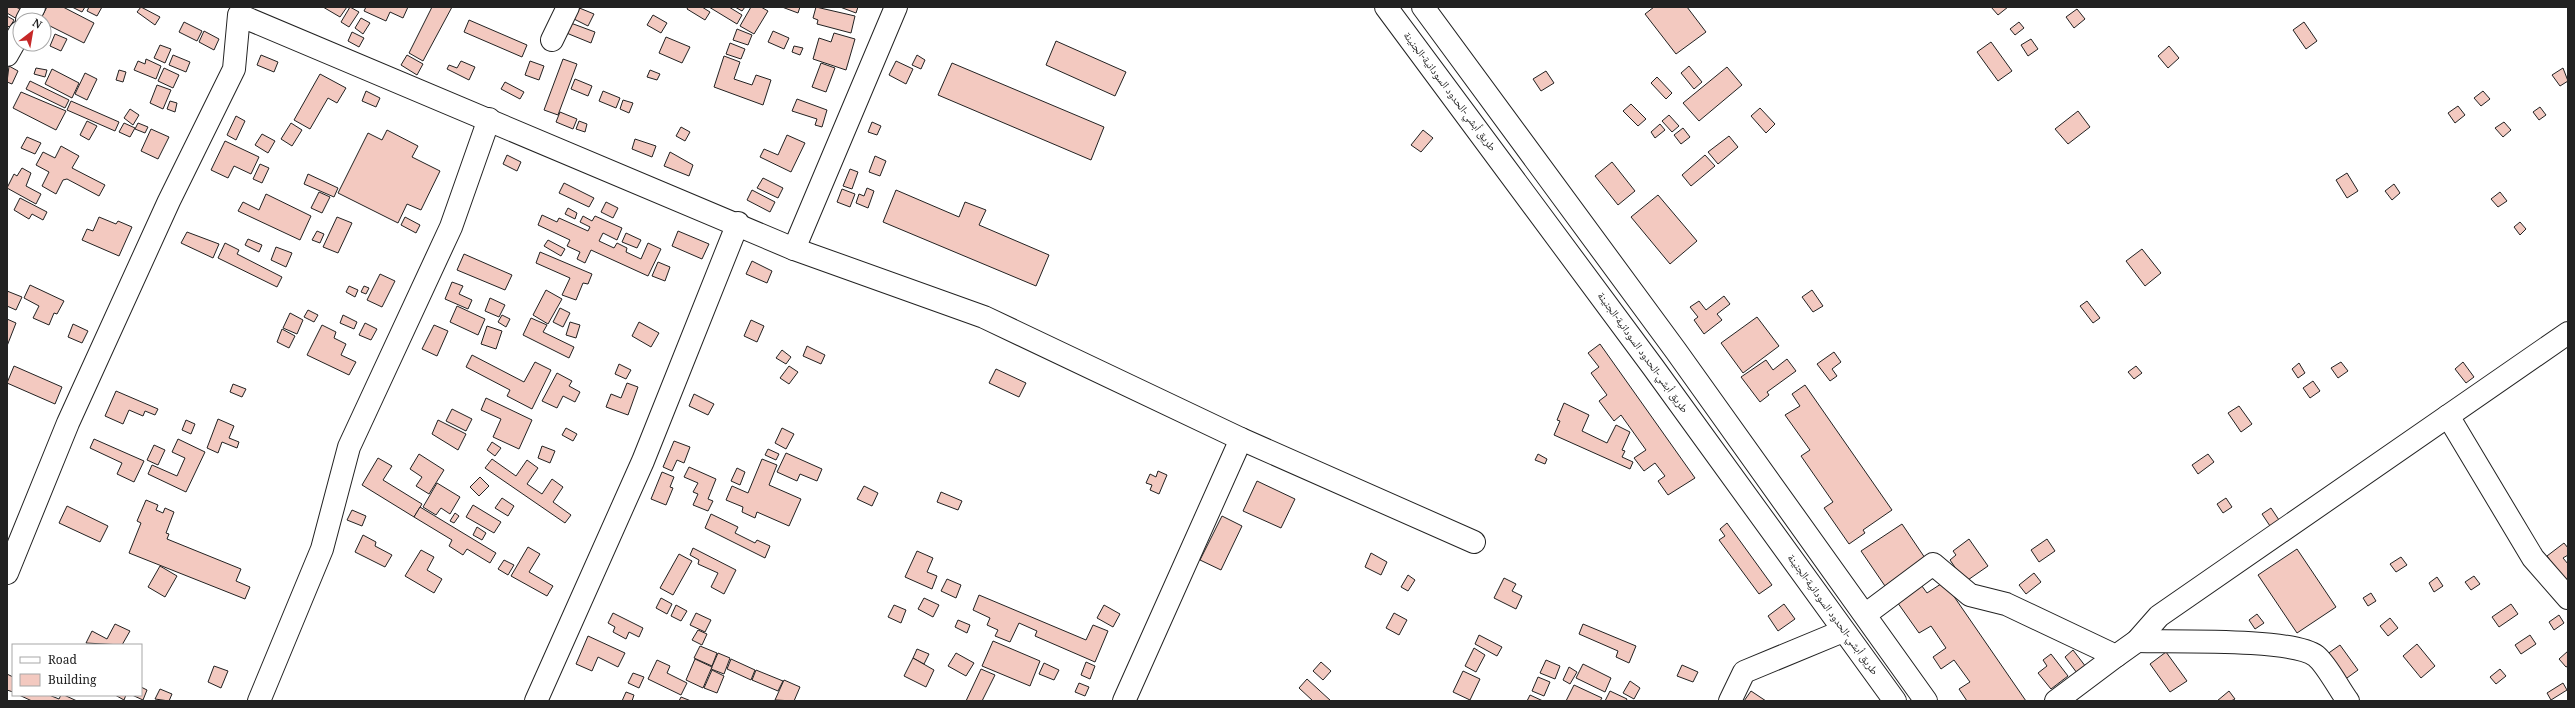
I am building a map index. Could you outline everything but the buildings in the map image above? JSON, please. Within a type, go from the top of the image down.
[{"type":"main road","points":[[552,40],[568,7]]},
{"type":"main road","points":[[794,249],[896,7]]},
{"type":"main road","name":"طريق أبشي-الحدود السودانية-الجنينة","points":[[1386,7],[1653,366],[1895,701]]},
{"type":"main road","points":[[1423,7],[1866,614],[1926,701]]},
{"type":"main road","points":[[7,573],[68,423],[169,201],[234,69],[233,10],[738,223],[794,249],[984,317],[1241,439],[1474,542]]},
{"type":"main road","points":[[7,55],[12,46]]},
{"type":"main road","points":[[259,701],[322,549],[349,447],[452,227],[489,119]]},
{"type":"main road","points":[[536,701],[643,460],[738,223]]},
{"type":"main road","points":[[2056,701],[2136,641],[2159,616],[2568,333]]},
{"type":"main road","points":[[2448,416],[2533,558],[2568,598]]},
{"type":"main road","points":[[1124,701],[1241,439]]},
{"type":"main road","points":[[1866,614],[1933,564],[1970,595],[2006,604],[2116,656]]},
{"type":"main road","points":[[1730,701],[1744,672],[1843,631]]},
{"type":"main road","points":[[2136,641],[2271,644],[2305,650],[2317,657],[2348,701]]}]
